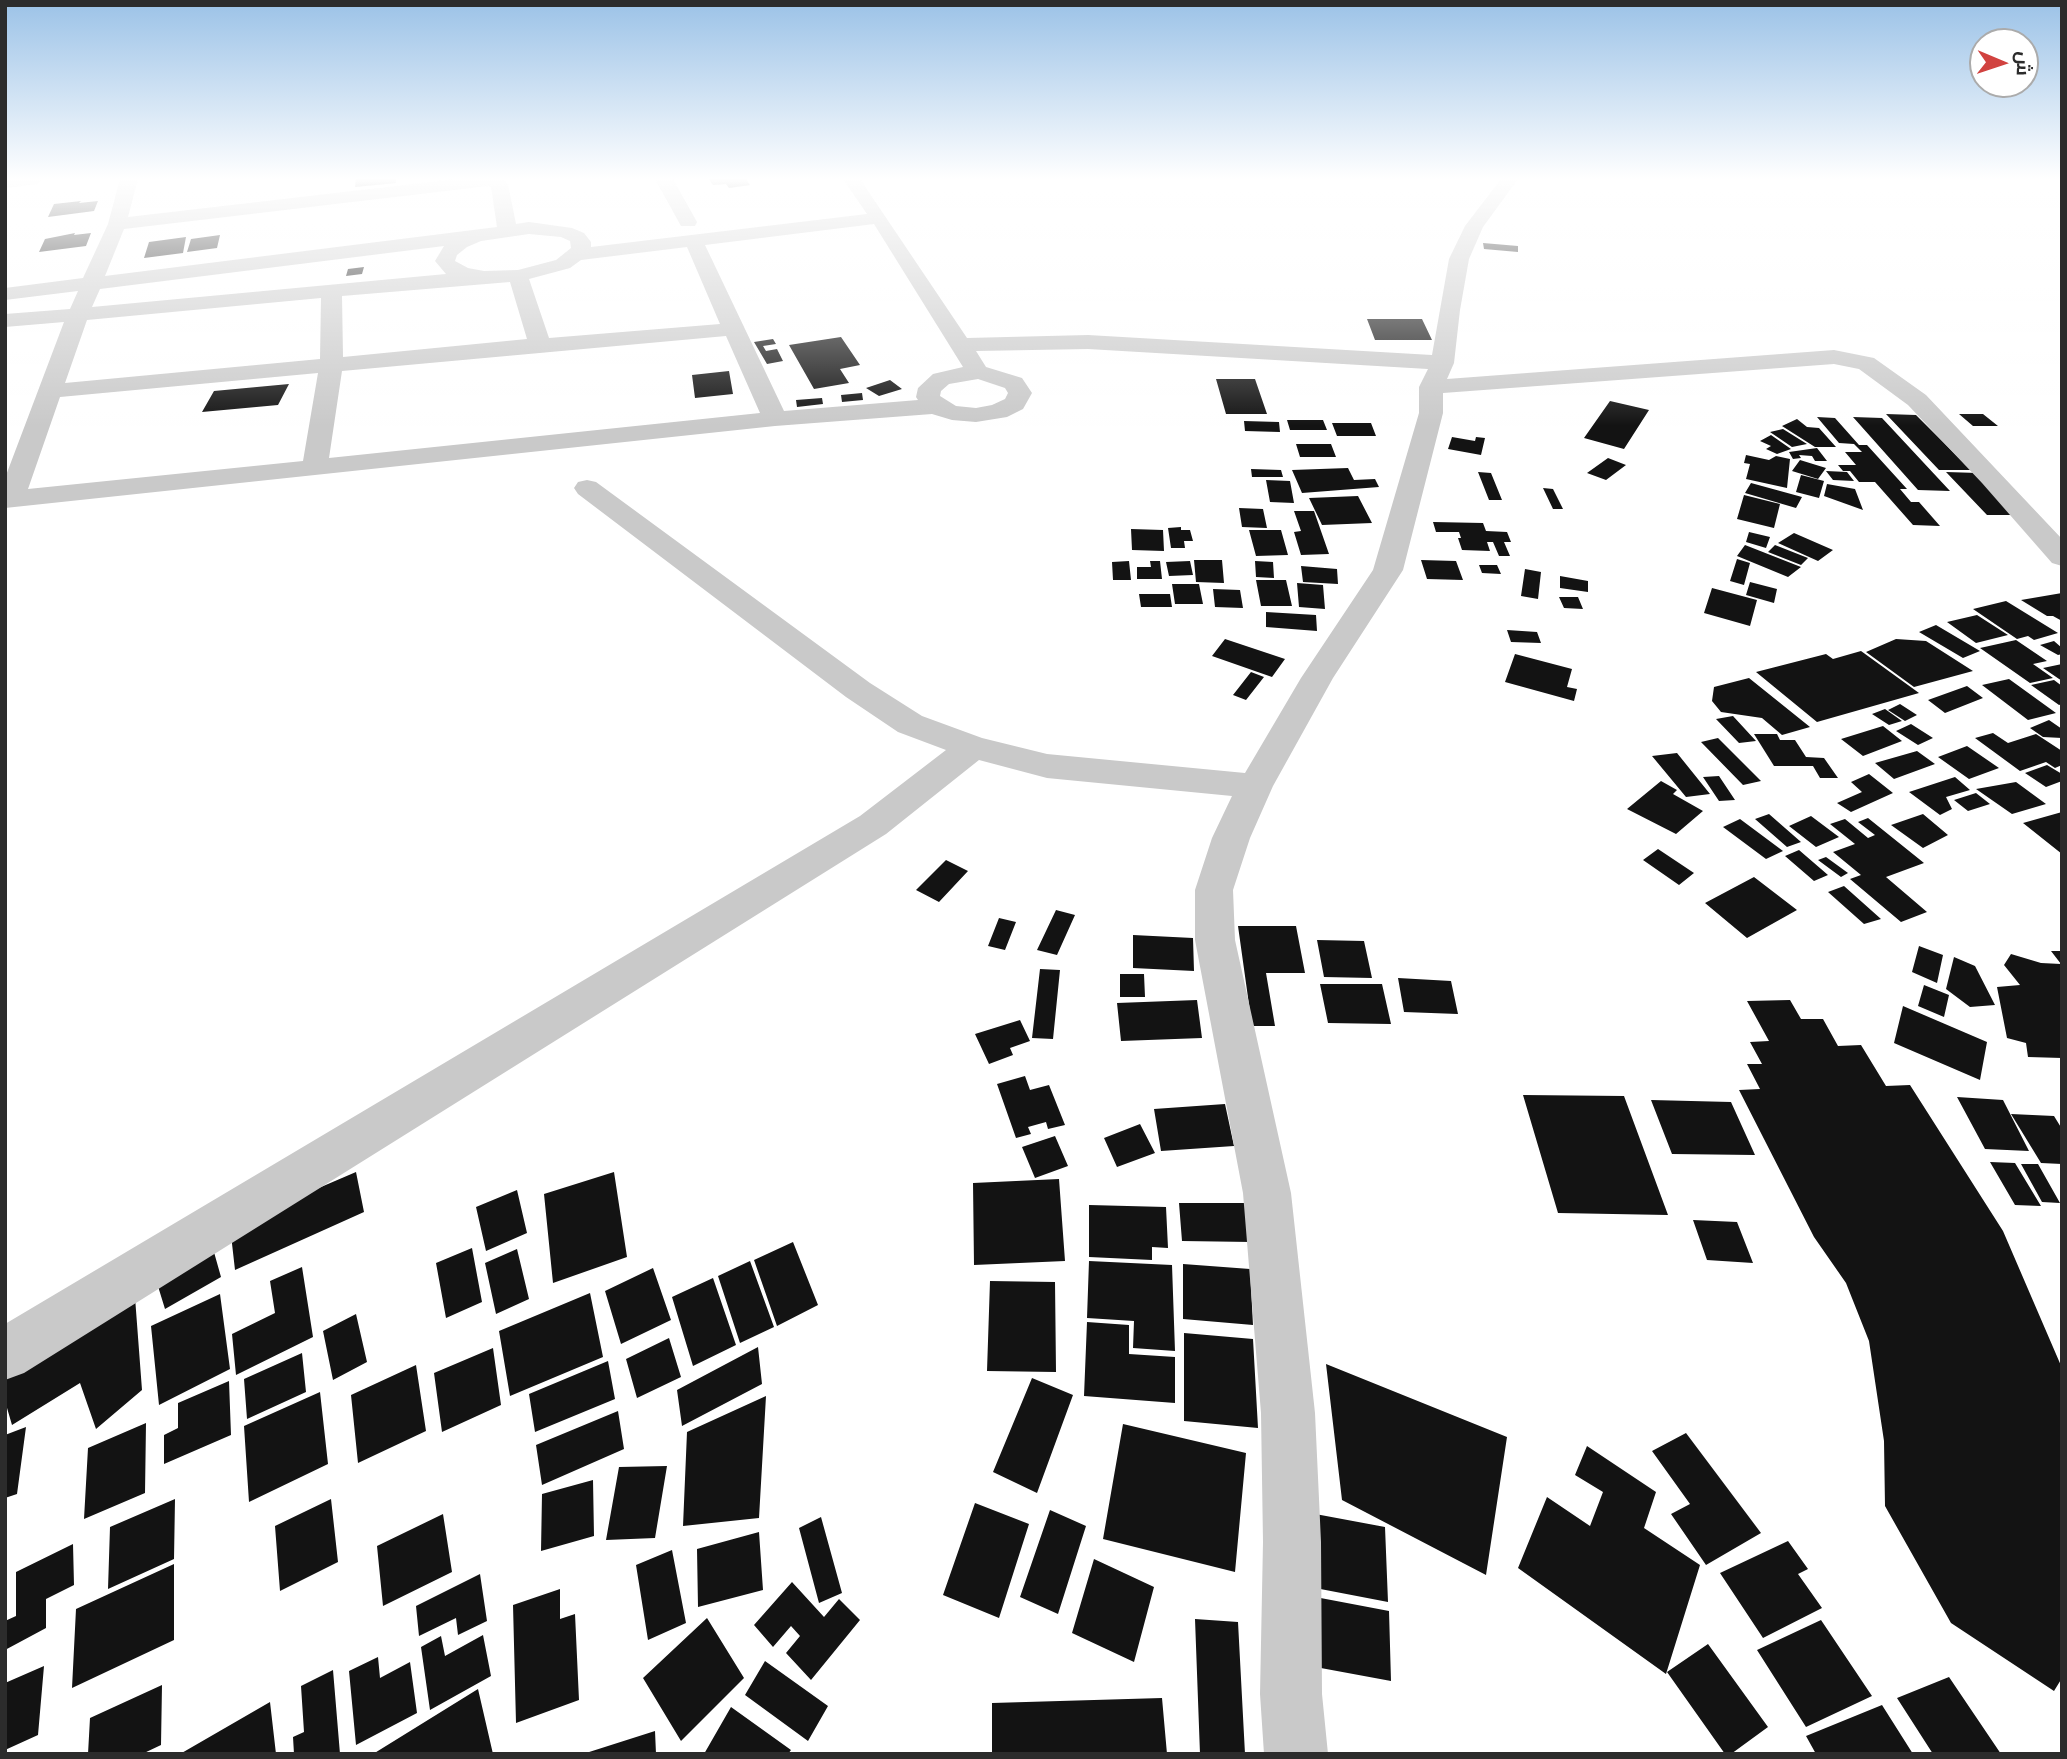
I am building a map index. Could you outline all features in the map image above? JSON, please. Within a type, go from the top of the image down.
[{"type":"street","points":[[101,261],[79,312],[8,499],[775,419],[935,407],[952,413],[976,415],[998,412],[1014,404],[1020,393],[1014,383],[999,376],[978,372],[958,374],[941,379],[930,388],[928,397],[935,407]]},
{"type":"street","points":[[5,294],[234,261]]},
{"type":"street","points":[[445,261],[450,269],[457,272],[484,277]]},
{"type":"street","points":[[5,320],[518,276],[542,271],[555,261]]},
{"type":"street","points":[[707,261],[734,329],[775,419]]},
{"type":"street","points":[[907,261],[978,372]]},
{"type":"street","points":[[1296,1754],[1291,1694],[1292,1542],[1287,1413],[1267,1193],[1215,940],[1214,890],[1231,838],[1255,786],[1317,678],[1388,570],[1431,413],[1460,261]]},
{"type":"street","points":[[518,276],[540,345]]},
{"type":"street","points":[[316,467],[331,364],[332,290]]},
{"type":"street","points":[[51,391],[734,329]]},
{"type":"street","points":[[961,345],[1088,342],[1437,375],[1834,357],[1859,360],[1875,368],[1917,400],[1991,477],[2062,557]]},
{"type":"street","points":[[587,488],[858,690],[910,724],[973,747],[1047,766],[1255,786]]},
{"type":"street","points":[[5,1354],[873,825],[973,747]]},
{"type":"building","points":[[364,267],[362,274],[346,276],[348,269]]},
{"type":"building","points":[[1367,319],[1422,319],[1432,340],[1375,340]]},
{"type":"building","points":[[841,337],[860,365],[840,369],[849,383],[814,389],[789,345]]},
{"type":"building","points":[[773,339],[776,344],[763,346],[766,351],[777,349],[783,361],[767,364],[754,342]]},
{"type":"building","points":[[729,371],[733,394],[695,398],[692,375]]},
{"type":"building","points":[[1216,379],[1255,379],[1267,414],[1226,414]]},
{"type":"building","points":[[890,380],[902,389],[879,396],[866,388]]},
{"type":"building","points":[[289,384],[278,405],[202,412],[214,391]]},
{"type":"building","points":[[862,393],[863,400],[842,402],[841,395]]},
{"type":"building","points":[[822,398],[823,404],[797,407],[796,400]]},
{"type":"building","points":[[1610,401],[1649,410],[1624,449],[1584,438]]},
{"type":"building","points":[[1886,414],[1916,415],[1971,470],[1939,470]]},
{"type":"building","points":[[1959,414],[1983,414],[1998,426],[1973,426]]},
{"type":"building","points":[[1817,417],[1835,418],[1859,445],[1867,445],[1907,489],[1900,489],[1911,502],[1919,502],[1940,526],[1913,525],[1875,482],[1859,482],[1850,471],[1843,471],[1838,465],[1856,465],[1845,452],[1862,452],[1854,444],[1839,443]]},
{"type":"building","points":[[1853,417],[1882,418],[1950,491],[1918,490]]},
{"type":"building","points":[[1797,419],[1807,427],[1819,428],[1836,447],[1815,447],[1782,426]]},
{"type":"building","points":[[1287,420],[1323,420],[1327,430],[1290,430]]},
{"type":"building","points":[[1244,421],[1279,422],[1280,432],[1245,431]]},
{"type":"building","points":[[1332,423],[1371,423],[1376,436],[1337,436]]},
{"type":"building","points":[[1783,429],[1807,444],[1792,447],[1770,432]]},
{"type":"building","points":[[1771,435],[1791,449],[1777,454],[1766,449],[1771,446],[1760,441]]},
{"type":"building","points":[[1452,437],[1475,441],[1476,437],[1485,438],[1481,455],[1448,449]]},
{"type":"building","points":[[1296,444],[1331,444],[1336,457],[1300,457]]},
{"type":"building","points":[[1817,448],[1827,461],[1815,461],[1812,456],[1799,455],[1801,458],[1793,459],[1789,452]]},
{"type":"building","points":[[1746,455],[1769,460],[1776,456],[1790,459],[1787,488],[1746,479],[1750,464],[1744,463]]},
{"type":"building","points":[[1608,458],[1626,465],[1606,480],[1587,473]]},
{"type":"building","points":[[1800,460],[1826,468],[1818,479],[1792,471]]},
{"type":"building","points":[[1348,468],[1354,480],[1375,479],[1379,487],[1302,493],[1292,470]]},
{"type":"building","points":[[1251,469],[1281,470],[1283,477],[1252,477]]},
{"type":"building","points":[[1826,471],[1847,472],[1854,481],[1833,480]]},
{"type":"building","points":[[1478,472],[1491,473],[1502,500],[1489,500]]},
{"type":"building","points":[[1946,472],[1978,473],[2021,515],[1987,515]]},
{"type":"building","points":[[1801,475],[1824,481],[1819,498],[1796,492]]},
{"type":"building","points":[[1266,480],[1290,481],[1294,503],[1270,502]]},
{"type":"building","points":[[1751,483],[1802,497],[1796,508],[1745,493]]},
{"type":"building","points":[[1827,484],[1855,489],[1863,510],[1824,496]]},
{"type":"building","points":[[1543,488],[1553,489],[1563,509],[1553,509]]},
{"type":"building","points":[[1744,495],[1780,504],[1774,528],[1737,519]]},
{"type":"building","points":[[1358,496],[1372,523],[1322,525],[1309,498]]},
{"type":"building","points":[[1239,508],[1263,509],[1267,528],[1242,527]]},
{"type":"building","points":[[1294,511],[1314,511],[1329,554],[1301,555],[1294,532],[1301,531]]},
{"type":"building","points":[[1433,522],[1483,523],[1486,531],[1507,532],[1511,542],[1504,542],[1510,556],[1499,556],[1493,542],[1487,542],[1490,551],[1462,550],[1459,532],[1436,532]]},
{"type":"building","points":[[1181,527],[1181,530],[1190,530],[1193,541],[1184,541],[1185,548],[1171,548],[1168,528]]},
{"type":"building","points":[[1131,529],[1163,530],[1164,551],[1132,550]]},
{"type":"building","points":[[1249,530],[1281,530],[1288,555],[1256,556]]},
{"type":"building","points":[[1749,532],[1770,537],[1766,548],[1746,542]]},
{"type":"building","points":[[1794,533],[1833,550],[1818,561],[1778,543]]},
{"type":"building","points":[[1745,545],[1801,567],[1788,577],[1737,556]]},
{"type":"building","points":[[1775,545],[1808,558],[1801,565],[1768,552]]},
{"type":"building","points":[[1737,559],[1750,563],[1744,585],[1730,581]]},
{"type":"building","points":[[1194,560],[1222,560],[1224,583],[1196,582]]},
{"type":"building","points":[[1421,560],[1456,561],[1463,580],[1427,579]]},
{"type":"building","points":[[1129,561],[1131,580],[1113,580],[1112,562]]},
{"type":"building","points":[[1150,561],[1160,561],[1162,579],[1137,579],[1137,567],[1151,567]]},
{"type":"building","points":[[1190,561],[1193,575],[1169,576],[1166,562]]},
{"type":"building","points":[[1255,561],[1273,562],[1274,578],[1256,577]]},
{"type":"building","points":[[1479,565],[1497,565],[1501,574],[1482,573]]},
{"type":"building","points":[[1301,566],[1337,569],[1338,584],[1303,582]]},
{"type":"building","points":[[1525,569],[1541,572],[1538,599],[1521,596]]},
{"type":"building","points":[[1560,576],[1588,581],[1588,592],[1560,588]]},
{"type":"building","points":[[1256,580],[1286,580],[1292,606],[1261,606]]},
{"type":"building","points":[[1750,582],[1777,589],[1774,603],[1746,595]]},
{"type":"building","points":[[1297,583],[1323,585],[1325,609],[1299,607]]},
{"type":"building","points":[[1172,584],[1199,584],[1203,604],[1175,604]]},
{"type":"building","points":[[1712,588],[1757,600],[1750,626],[1704,613]]},
{"type":"building","points":[[1213,589],[1240,590],[1243,608],[1215,607]]},
{"type":"building","points":[[2062,593],[2062,621],[2047,616],[2021,600]]},
{"type":"building","points":[[1139,594],[1170,594],[1172,607],[1141,607]]},
{"type":"building","points":[[1559,597],[1578,597],[1583,609],[1564,608]]},
{"type":"building","points":[[2006,601],[2058,633],[2034,640],[2028,636],[2017,639],[1973,609]]},
{"type":"building","points":[[1266,612],[1316,615],[1317,631],[1266,627]]},
{"type":"building","points":[[1977,615],[2008,635],[1976,643],[1947,622]]},
{"type":"building","points":[[1936,625],[1980,651],[1963,658],[1919,632]]},
{"type":"building","points":[[1507,630],[1537,632],[1541,643],[1511,642]]},
{"type":"building","points":[[1225,639],[1285,659],[1272,677],[1212,656]]},
{"type":"building","points":[[1896,639],[1926,641],[1973,671],[1914,687],[1866,652]]},
{"type":"building","points":[[2016,640],[2047,661],[2033,664],[2053,678],[2030,683],[1980,648]]},
{"type":"building","points":[[2054,641],[2062,648],[2062,654],[2058,655],[2040,645]]},
{"type":"building","points":[[1861,651],[1919,693],[1817,722],[1756,672],[1826,654],[1833,659]]},
{"type":"building","points":[[1515,654],[1572,669],[1567,687],[1577,689],[1574,701],[1505,682]]},
{"type":"building","points":[[2062,664],[2062,681],[2043,668]]},
{"type":"building","points":[[1251,672],[1264,677],[1246,700],[1233,695]]},
{"type":"building","points":[[1749,678],[1810,727],[1782,735],[1762,718],[1721,712],[1712,701],[1714,687]]},
{"type":"building","points":[[2009,679],[2056,713],[2028,720],[1982,685]]},
{"type":"building","points":[[2054,680],[2062,686],[2062,704],[2059,705],[2031,685]]},
{"type":"building","points":[[1967,686],[1983,698],[1945,713],[1928,700]]},
{"type":"building","points":[[1900,704],[1917,715],[1905,721],[1888,710]]},
{"type":"building","points":[[1885,709],[1902,721],[1889,725],[1872,714]]},
{"type":"building","points":[[1733,716],[1756,741],[1739,743],[1716,719]]},
{"type":"building","points":[[2049,720],[2062,729],[2062,738],[2043,737],[2030,728]]},
{"type":"building","points":[[1911,724],[1933,738],[1918,745],[1896,731]]},
{"type":"building","points":[[1883,726],[1902,741],[1863,756],[1841,739]]},
{"type":"building","points":[[1993,733],[2008,743],[2036,734],[2062,751],[2062,765],[2055,768],[2046,762],[2020,771],[1975,738]]},
{"type":"building","points":[[1754,734],[1777,734],[1780,740],[1795,740],[1806,757],[1824,758],[1838,778],[1820,778],[1813,766],[1774,766]]},
{"type":"building","points":[[1718,738],[1761,781],[1743,785],[1701,742]]},
{"type":"building","points":[[1967,746],[1999,768],[1969,779],[1938,757]]},
{"type":"building","points":[[1917,751],[1935,764],[1894,779],[1875,763]]},
{"type":"building","points":[[1677,753],[1710,794],[1686,797],[1652,756]]},
{"type":"building","points":[[2047,765],[2062,774],[2062,781],[2046,787],[2025,773]]},
{"type":"building","points":[[1869,774],[1893,793],[1851,812],[1837,803],[1862,792],[1851,782]]},
{"type":"building","points":[[1719,776],[1735,800],[1719,801],[1703,777]]},
{"type":"building","points":[[1955,777],[1970,790],[1946,797],[1952,809],[1940,815],[1909,792]]},
{"type":"building","points":[[1661,781],[1677,790],[1673,794],[1703,811],[1676,834],[1627,809]]},
{"type":"building","points":[[2016,782],[2046,804],[2012,814],[1976,789]]},
{"type":"building","points":[[1976,793],[1990,804],[1968,811],[1954,800]]},
{"type":"building","points":[[2062,812],[2062,854],[2023,823]]},
{"type":"building","points":[[1769,814],[1801,842],[1787,847],[1755,819]]},
{"type":"building","points":[[1923,814],[1948,835],[1923,848],[1891,825]]},
{"type":"building","points":[[1811,816],[1839,837],[1816,847],[1789,826]]},
{"type":"building","points":[[1868,818],[1924,863],[1886,877],[1927,912],[1901,922],[1850,879],[1861,875],[1833,852],[1855,844],[1830,824],[1845,819],[1868,838],[1875,835],[1858,822]]},
{"type":"building","points":[[1740,819],[1783,851],[1766,859],[1723,827]]},
{"type":"building","points":[[1658,849],[1694,873],[1679,885],[1643,860]]},
{"type":"building","points":[[1799,850],[1828,875],[1814,881],[1785,856]]},
{"type":"building","points":[[1826,857],[1848,873],[1841,877],[1818,860]]},
{"type":"building","points":[[946,860],[968,871],[939,902],[916,890]]},
{"type":"building","points":[[1754,877],[1797,910],[1747,938],[1705,903]]},
{"type":"building","points":[[1844,886],[1881,919],[1864,924],[1828,892]]},
{"type":"building","points":[[1056,910],[1075,915],[1057,955],[1037,950]]},
{"type":"building","points":[[999,918],[1016,922],[1005,950],[988,946]]},
{"type":"building","points":[[1238,926],[1296,926],[1305,973],[1266,973],[1275,1026],[1252,1026]]},
{"type":"building","points":[[1133,935],[1193,938],[1194,971],[1133,968]]},
{"type":"building","points":[[1317,940],[1364,941],[1372,978],[1324,977]]},
{"type":"building","points":[[1919,946],[1943,955],[1937,983],[1912,972]]},
{"type":"building","points":[[2051,951],[2062,951],[2062,1058],[2028,1057],[2026,1043],[2007,1038],[1997,987],[2020,985],[2004,965],[2011,954],[2041,963],[2061,964]]},
{"type":"building","points":[[1954,957],[1975,966],[1995,1005],[1970,1007],[1946,989]]},
{"type":"building","points":[[1040,969],[1060,970],[1053,1039],[1032,1038]]},
{"type":"building","points":[[1120,974],[1144,974],[1145,997],[1120,997]]},
{"type":"building","points":[[1398,978],[1451,981],[1458,1014],[1404,1012]]},
{"type":"building","points":[[1320,984],[1382,984],[1391,1024],[1328,1023]]},
{"type":"building","points":[[1924,985],[1949,995],[1944,1017],[1918,1006]]},
{"type":"building","points":[[1197,1000],[1202,1038],[1121,1041],[1117,1003]]},
{"type":"building","points":[[1790,1000],[1801,1019],[1823,1019],[1838,1046],[1861,1045],[1886,1086],[1910,1085],[2003,1231],[2062,1368],[2062,1678],[2054,1691],[1951,1623],[1885,1506],[1884,1441],[1869,1341],[1846,1283],[1814,1237],[1739,1090],[1760,1089],[1747,1064],[1762,1064],[1750,1042],[1769,1041],[1747,1001]]},
{"type":"building","points":[[1903,1006],[1987,1042],[1980,1080],[1894,1043]]},
{"type":"building","points":[[1020,1020],[1030,1041],[1010,1048],[1013,1055],[989,1064],[975,1034]]},
{"type":"building","points":[[1025,1076],[1030,1090],[1049,1085],[1065,1125],[1048,1129],[1046,1122],[1028,1127],[1031,1134],[1016,1138],[997,1084]]},
{"type":"building","points":[[1523,1095],[1624,1096],[1668,1215],[1558,1213]]},
{"type":"building","points":[[1957,1097],[2003,1100],[2029,1151],[1985,1149]]},
{"type":"building","points":[[1651,1100],[1731,1102],[1755,1155],[1672,1154]]},
{"type":"building","points":[[1225,1104],[1234,1146],[1161,1151],[1154,1109]]},
{"type":"building","points":[[2011,1114],[2054,1116],[2062,1129],[2062,1164],[2041,1163]]},
{"type":"building","points":[[1140,1124],[1155,1153],[1117,1167],[1104,1138]]},
{"type":"building","points":[[1055,1136],[1068,1166],[1035,1178],[1022,1147]]},
{"type":"building","points":[[1990,1162],[2015,1163],[2041,1206],[2015,1205]]},
{"type":"building","points":[[2021,1164],[2038,1164],[2060,1203],[2042,1202]]},
{"type":"building","points":[[356,1172],[364,1212],[235,1270],[230,1226]]},
{"type":"building","points":[[614,1172],[627,1257],[553,1283],[544,1194]]},
{"type":"building","points":[[1059,1179],[1065,1261],[974,1265],[973,1183]]},
{"type":"building","points":[[517,1190],[527,1233],[486,1251],[476,1207]]},
{"type":"building","points":[[1179,1203],[1248,1203],[1252,1242],[1182,1241]]},
{"type":"building","points":[[1089,1205],[1166,1207],[1168,1248],[1152,1247],[1152,1260],[1089,1257]]},
{"type":"building","points":[[1693,1220],[1737,1222],[1753,1263],[1707,1260]]},
{"type":"building","points":[[210,1238],[221,1277],[165,1309],[153,1270]]},
{"type":"building","points":[[793,1242],[818,1305],[777,1326],[754,1260]]},
{"type":"building","points":[[472,1248],[482,1302],[446,1318],[436,1263]]},
{"type":"building","points":[[517,1249],[529,1299],[496,1314],[485,1263]]},
{"type":"building","points":[[750,1261],[774,1327],[740,1343],[718,1276]]},
{"type":"building","points":[[1089,1261],[1172,1265],[1175,1351],[1133,1348],[1134,1321],[1087,1318]]},
{"type":"building","points":[[1183,1264],[1250,1269],[1253,1325],[1183,1319]]},
{"type":"building","points":[[302,1267],[313,1337],[236,1375],[232,1334],[275,1313],[270,1281]]},
{"type":"building","points":[[653,1268],[671,1320],[621,1344],[605,1291]]},
{"type":"building","points":[[713,1278],[736,1345],[693,1366],[672,1297]]},
{"type":"building","points":[[990,1281],[1055,1282],[1056,1372],[987,1371]]},
{"type":"building","points":[[134,1284],[142,1390],[96,1429],[80,1383],[12,1425],[5,1401],[5,1366]]},
{"type":"building","points":[[590,1293],[603,1357],[510,1396],[499,1331]]},
{"type":"building","points":[[220,1294],[230,1369],[159,1405],[151,1326]]},
{"type":"building","points":[[356,1314],[367,1362],[333,1380],[323,1331]]},
{"type":"building","points":[[1087,1322],[1129,1325],[1129,1354],[1175,1357],[1175,1403],[1084,1396]]},
{"type":"building","points":[[1184,1333],[1253,1339],[1258,1428],[1184,1421]]},
{"type":"building","points":[[669,1338],[681,1377],[637,1398],[626,1359]]},
{"type":"building","points":[[758,1347],[762,1384],[682,1426],[677,1390]]},
{"type":"building","points":[[493,1348],[501,1405],[442,1432],[434,1373]]},
{"type":"building","points":[[302,1353],[306,1392],[247,1419],[244,1379]]},
{"type":"building","points":[[608,1361],[615,1399],[535,1432],[529,1394]]},
{"type":"building","points":[[1326,1364],[1507,1437],[1486,1575],[1342,1500]]},
{"type":"building","points":[[416,1365],[426,1431],[358,1463],[351,1395]]},
{"type":"building","points":[[1032,1378],[1073,1395],[1037,1493],[993,1472]]},
{"type":"building","points":[[229,1381],[231,1435],[164,1464],[164,1435],[178,1428],[178,1403]]},
{"type":"building","points":[[320,1392],[328,1464],[249,1502],[244,1426]]},
{"type":"building","points":[[766,1396],[759,1518],[683,1526],[687,1432]]},
{"type":"building","points":[[618,1411],[624,1449],[542,1485],[536,1445]]},
{"type":"building","points":[[146,1423],[145,1493],[84,1519],[88,1448]]},
{"type":"building","points":[[1123,1424],[1246,1453],[1235,1572],[1103,1539]]},
{"type":"building","points":[[26,1427],[17,1494],[5,1498],[5,1435]]},
{"type":"building","points":[[1686,1433],[1761,1533],[1706,1565],[1671,1514],[1690,1504],[1652,1451]]},
{"type":"building","points":[[1587,1446],[1656,1492],[1644,1528],[1700,1565],[1666,1674],[1518,1568],[1547,1497],[1590,1526],[1603,1492],[1575,1475]]},
{"type":"building","points":[[667,1466],[655,1538],[606,1540],[619,1467]]},
{"type":"building","points":[[593,1480],[594,1536],[541,1551],[542,1494]]},
{"type":"building","points":[[175,1499],[174,1559],[108,1589],[110,1527]]},
{"type":"building","points":[[331,1499],[338,1562],[280,1591],[275,1526]]},
{"type":"building","points":[[975,1503],[1029,1524],[999,1618],[943,1595]]},
{"type":"building","points":[[1050,1510],[1086,1526],[1058,1614],[1020,1597]]},
{"type":"building","points":[[1310,1513],[1385,1527],[1388,1602],[1310,1587]]},
{"type":"building","points":[[443,1514],[452,1572],[383,1606],[377,1546]]},
{"type":"building","points":[[821,1517],[842,1593],[819,1603],[799,1528]]},
{"type":"building","points":[[759,1532],[763,1590],[698,1607],[697,1549]]},
{"type":"building","points":[[1788,1541],[1808,1569],[1798,1574],[1822,1608],[1763,1638],[1720,1573]]},
{"type":"building","points":[[73,1544],[74,1585],[46,1599],[46,1628],[5,1650],[5,1621],[16,1616],[16,1572]]},
{"type":"building","points":[[672,1550],[686,1623],[648,1640],[636,1565]]},
{"type":"building","points":[[1094,1559],[1154,1587],[1134,1662],[1072,1633]]},
{"type":"building","points":[[174,1564],[174,1640],[72,1688],[76,1609]]},
{"type":"building","points":[[480,1574],[487,1621],[458,1635],[456,1618],[419,1636],[416,1606]]},
{"type":"building","points":[[792,1582],[824,1617],[839,1599],[860,1620],[811,1680],[786,1653],[800,1636],[791,1626],[773,1647],[754,1625]]},
{"type":"building","points":[[560,1589],[560,1619],[575,1614],[579,1700],[516,1723],[513,1605]]},
{"type":"building","points":[[1310,1596],[1389,1611],[1391,1681],[1310,1666]]},
{"type":"building","points":[[707,1618],[744,1678],[681,1741],[643,1678]]},
{"type":"building","points":[[1195,1619],[1238,1622],[1245,1754],[1200,1754]]},
{"type":"building","points":[[1821,1620],[1872,1696],[1806,1727],[1757,1650]]},
{"type":"building","points":[[483,1635],[491,1676],[430,1710],[421,1647],[441,1636],[445,1656]]},
{"type":"building","points":[[1708,1644],[1768,1727],[1731,1754],[1725,1754],[1667,1672]]},
{"type":"building","points":[[378,1657],[380,1678],[410,1662],[417,1713],[356,1745],[349,1671]]},
{"type":"building","points":[[765,1661],[828,1706],[808,1741],[745,1695]]},
{"type":"building","points":[[44,1666],[38,1735],[5,1750],[5,1683]]},
{"type":"building","points":[[333,1670],[340,1754],[294,1754],[293,1737],[304,1732],[301,1686]]},
{"type":"building","points":[[1949,1677],[2001,1754],[1933,1754],[1897,1698]]},
{"type":"building","points":[[162,1685],[161,1745],[142,1754],[88,1754],[90,1718]]},
{"type":"building","points":[[478,1689],[493,1754],[373,1754]]},
{"type":"building","points":[[1162,1698],[1167,1754],[992,1754],[992,1703]]},
{"type":"building","points":[[270,1702],[276,1754],[180,1754]]},
{"type":"building","points":[[1882,1705],[1913,1754],[1816,1754],[1806,1736]]},
{"type":"building","points":[[731,1707],[791,1750],[788,1754],[704,1754]]},
{"type":"building","points":[[655,1731],[656,1754],[586,1754],[586,1753]]}]
